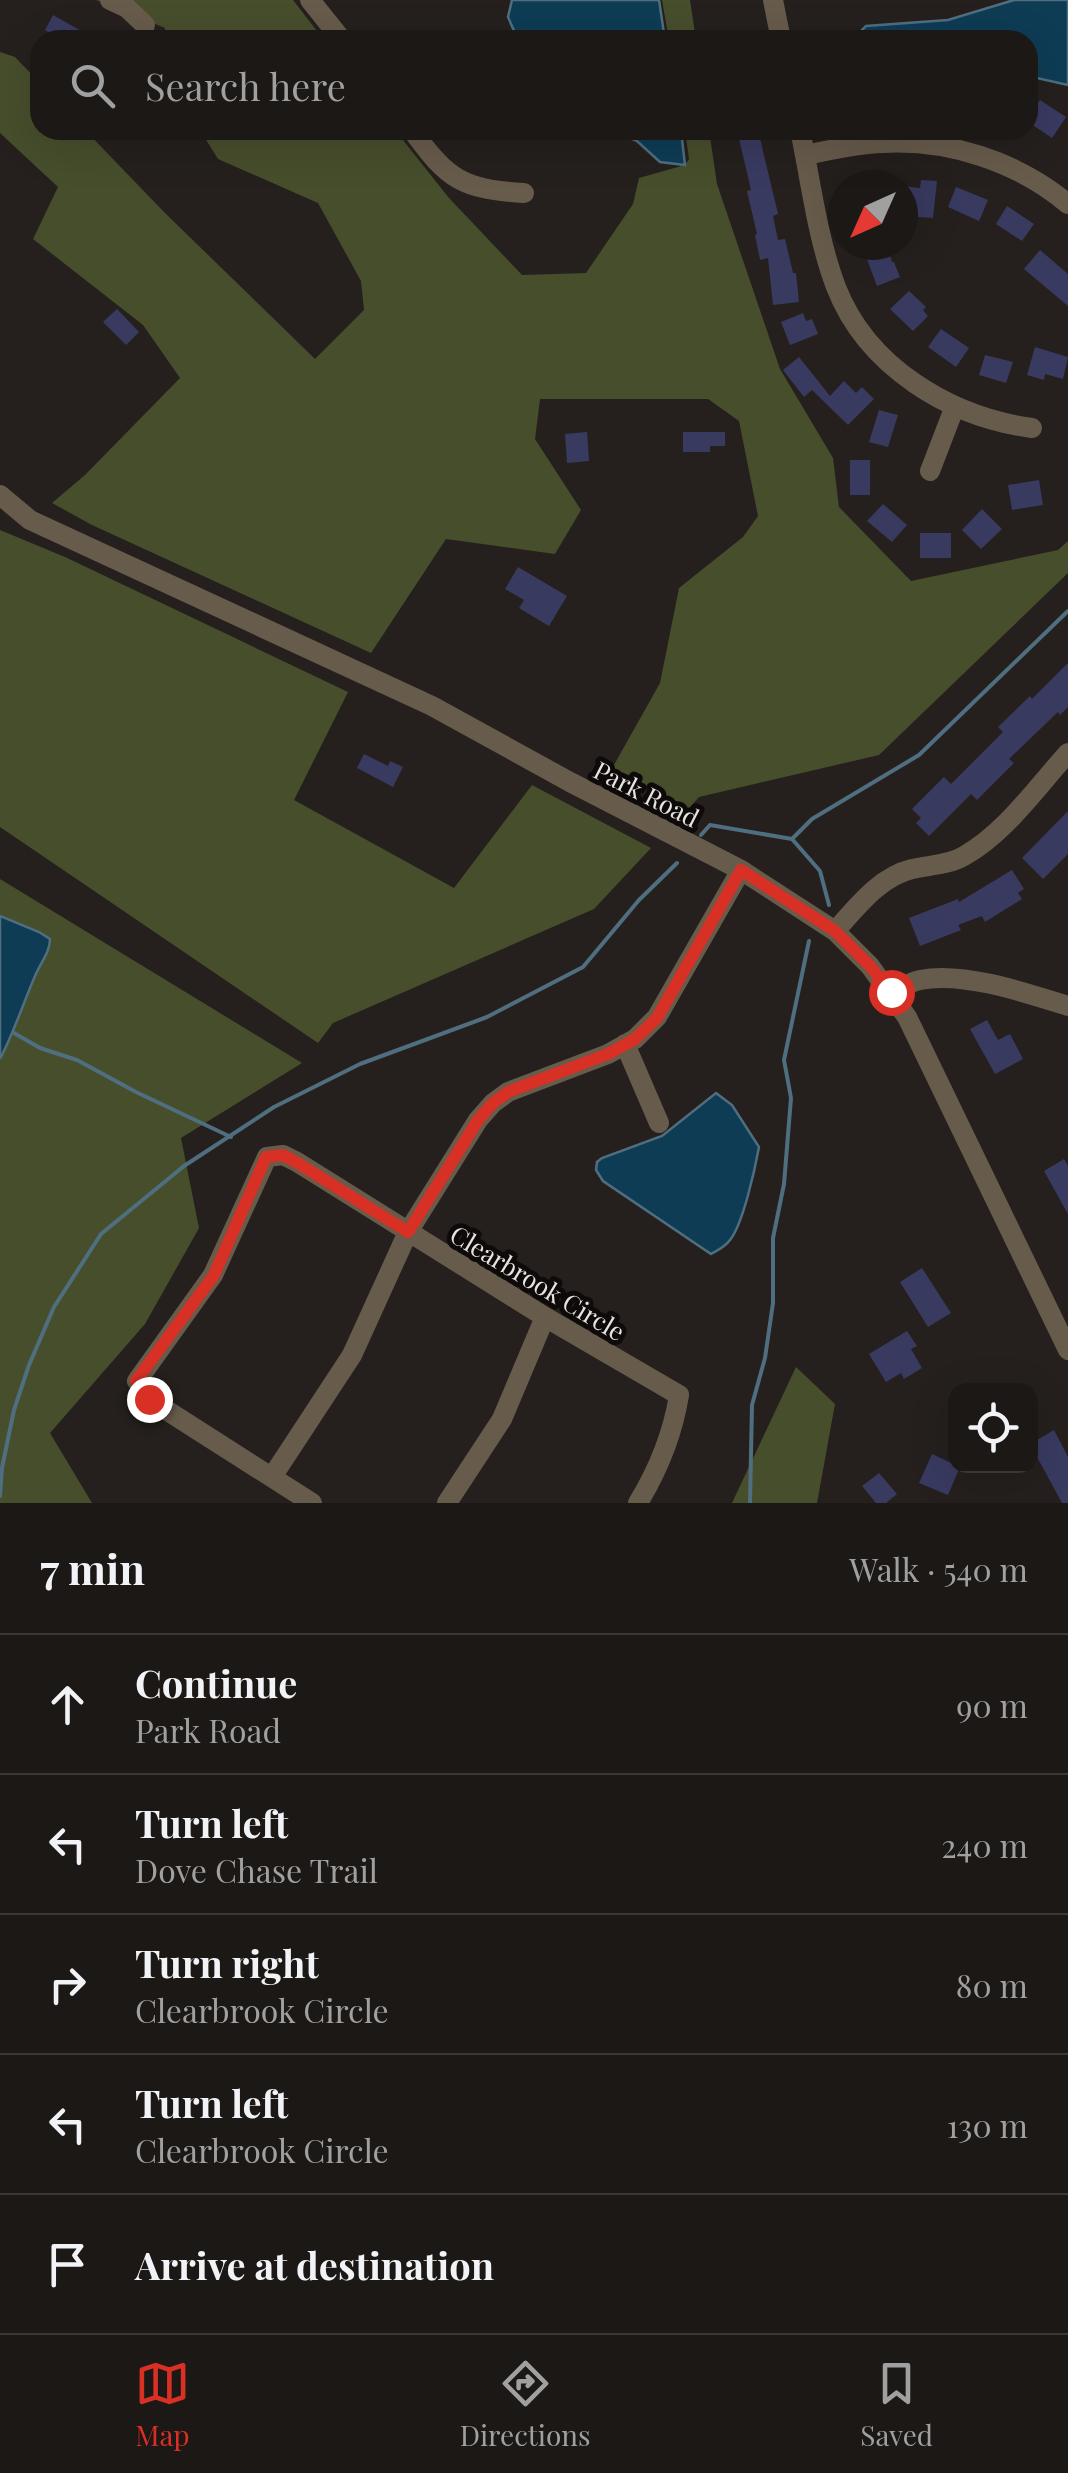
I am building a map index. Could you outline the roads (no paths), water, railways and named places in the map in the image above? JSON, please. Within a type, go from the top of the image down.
[{"type":"street","points":[[110,0],[127,8],[145,24]]},
{"type":"street","points":[[310,0],[334,30]]},
{"type":"street","points":[[773,0],[779,30]]},
{"type":"street","points":[[420,140],[448,173],[460,181],[487,190],[524,193]]},
{"type":"street","points":[[802,140],[831,274],[845,307],[865,338],[889,364],[955,406],[1000,422],[1032,428]]},
{"type":"street","points":[[805,155],[887,142],[944,147],[998,162],[1068,204]]},
{"type":"street","points":[[930,471],[955,406]]},
{"type":"street","name":"Park Road","points":[[0,495],[30,520],[432,706],[741,870],[835,931],[870,966],[907,1017],[1068,1350]]},
{"type":"street","points":[[835,931],[885,880],[908,870],[958,860],[980,847],[1068,753]]},
{"type":"street","points":[[272,1477],[352,1355],[408,1232],[478,1120],[508,1092],[608,1054],[635,1039],[657,1018],[741,870]]},
{"type":"street","points":[[891,992],[920,980],[948,978],[1021,991],[1068,1006]]},
{"type":"street","points":[[625,1044],[659,1124]]},
{"type":"street","name":"Clearbrook Circle","points":[[312,1503],[149,1399],[136,1381],[214,1275],[266,1157],[283,1155],[679,1395],[675,1423],[638,1503]]},
{"type":"street","points":[[446,1503],[502,1420],[545,1317]]},
{"type":"water","points":[[512,0],[659,0],[664,30],[514,30],[508,17]]},
{"type":"water","points":[[1014,0],[1068,0],[1068,85],[1038,78],[1038,30],[862,30],[866,26],[948,20]]},
{"type":"water","points":[[682,140],[685,165],[660,162],[637,141]]},
{"type":"water","points":[[0,916],[50,939],[0,1059]]},
{"type":"water","points":[[716,1093],[732,1105],[759,1147],[735,1232],[726,1245],[711,1254],[603,1181],[596,1170],[602,1158],[662,1136]]},
{"type":"waterway","points":[[792,839],[812,819],[919,755],[1068,611]]},
{"type":"waterway","points":[[701,835],[710,825],[792,839],[820,871],[829,905]]},
{"type":"waterway","points":[[0,1496],[14,1410],[29,1365],[54,1307],[101,1234],[184,1166],[274,1107],[360,1064],[487,1017],[583,967],[639,900],[677,863]]},
{"type":"waterway","points":[[750,1503],[752,1405],[765,1358],[773,1303],[773,1238],[784,1184],[791,1098],[784,1060],[809,941]]},
{"type":"waterway","points":[[14,1033],[231,1137]]}]
